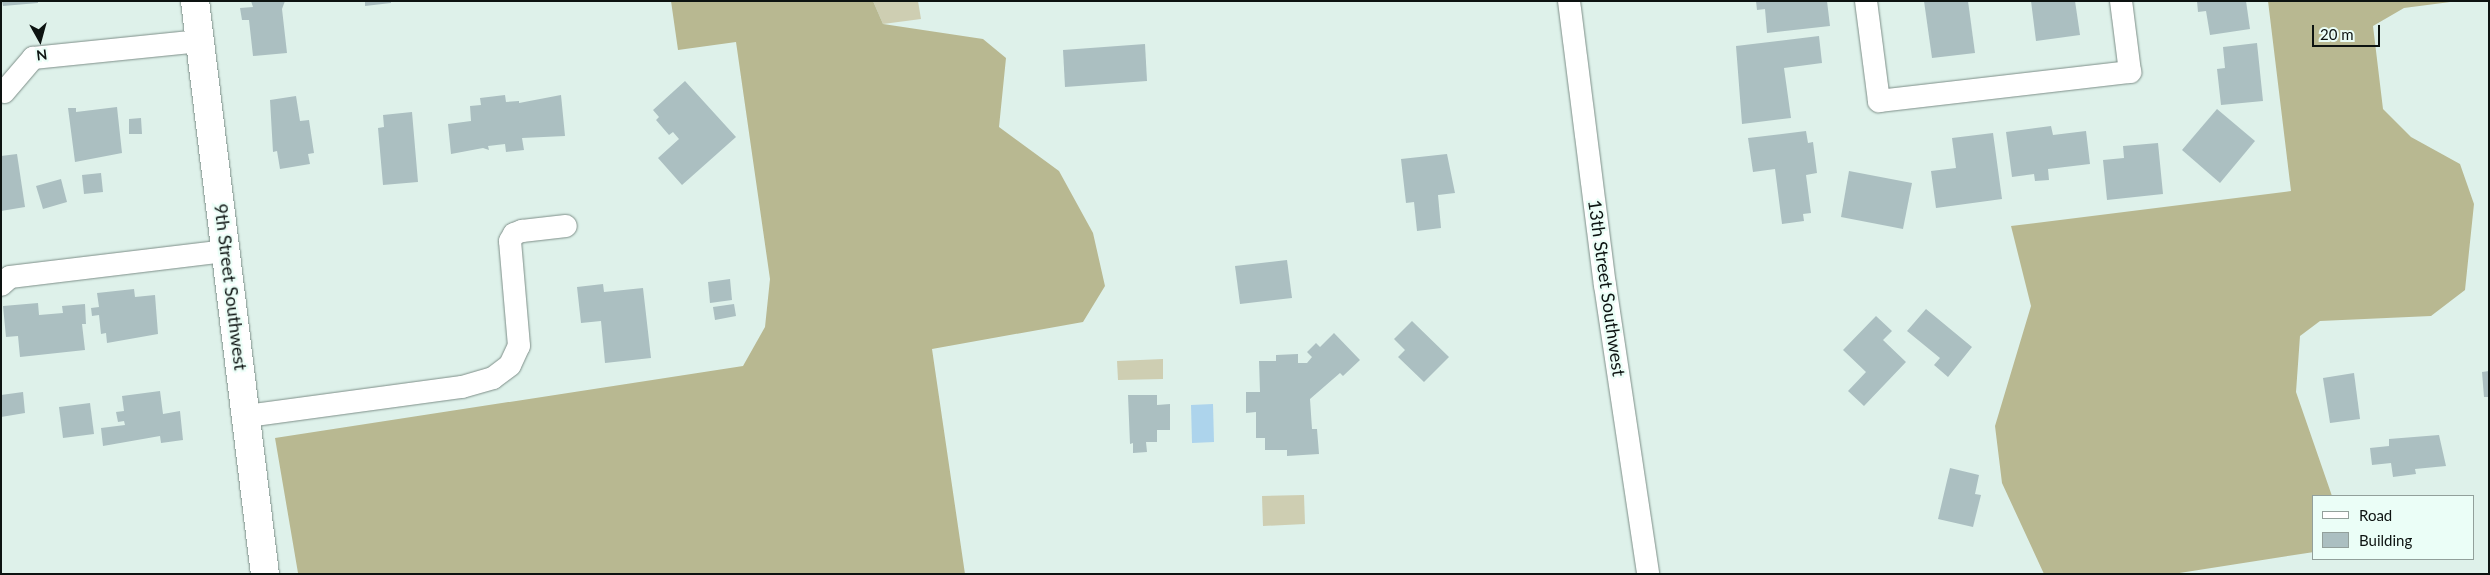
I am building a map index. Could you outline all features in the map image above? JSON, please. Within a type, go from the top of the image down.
[{"type":"main road","name":"9th Street Southwest","points":[[195,1],[265,574]]},
{"type":"street","name":"13th Street Southwest","points":[[1569,1],[1648,574]]},
{"type":"street","points":[[1866,1],[1879,101],[2130,72],[2121,1]]},
{"type":"street","points":[[4,92],[33,58],[200,41]]},
{"type":"street","points":[[247,416],[462,387],[493,378],[510,365],[519,346],[510,241],[514,234],[522,231],[566,226]]},
{"type":"street","points":[[1,285],[10,277],[226,251]]},
{"type":"green space","points":[[671,1],[873,1],[883,24],[983,39],[1006,58],[999,127],[1059,171],[1093,233],[1105,286],[1083,322],[932,349],[965,574],[298,573],[275,438],[743,366],[765,327],[770,279],[736,42],[678,50]]},
{"type":"green space","points":[[873,1],[918,1],[921,19],[883,24]]},
{"type":"green space","points":[[2268,1],[2458,1],[2404,8],[2373,26],[2383,109],[2411,137],[2460,164],[2474,204],[2465,290],[2431,316],[2320,321],[2300,336],[2296,392],[2332,495],[2312,495],[2312,552],[2173,574],[2044,574],[2002,483],[1995,426],[2031,306],[2011,226],[2291,191]]},
{"type":"green space","points":[[1163,359],[1163,379],[1118,380],[1117,361]]},
{"type":"green space","points":[[1304,495],[1305,524],[1263,526],[1262,496]]},
{"type":"water","points":[[1213,404],[1214,442],[1192,443],[1191,405]]},
{"type":"building","points":[[2,1],[38,1],[38,3],[3,6]]},
{"type":"building","points":[[251,1],[285,1],[282,9],[287,53],[253,56],[249,20],[242,20],[240,8],[253,7]]},
{"type":"building","points":[[365,1],[391,1],[391,3],[365,6]]},
{"type":"building","points":[[1756,1],[1827,1],[1830,26],[1767,33],[1765,9],[1757,10]]},
{"type":"building","points":[[1924,1],[1968,1],[1975,53],[1932,58]]},
{"type":"building","points":[[2031,1],[2075,1],[2080,35],[2036,41]]},
{"type":"building","points":[[2197,1],[2246,1],[2250,29],[2210,35],[2206,11],[2198,12]]},
{"type":"building","points":[[1819,36],[1822,63],[1784,68],[1791,118],[1742,124],[1736,46]]},
{"type":"building","points":[[2257,43],[2263,101],[2221,105],[2217,69],[2225,68],[2223,47]]},
{"type":"building","points":[[1145,44],[1147,81],[1065,87],[1063,50]]},
{"type":"building","points":[[685,81],[736,137],[682,185],[658,158],[679,139],[673,132],[669,135],[656,120],[659,117],[653,110]]},
{"type":"building","points":[[505,95],[506,102],[519,101],[519,103],[561,95],[565,136],[522,138],[524,150],[506,152],[505,144],[488,146],[489,150],[483,148],[451,154],[448,124],[471,121],[470,106],[481,105],[480,98]]},
{"type":"building","points":[[296,96],[300,121],[309,120],[314,153],[308,154],[310,164],[280,169],[277,151],[273,152],[270,100]]},
{"type":"building","points":[[117,107],[122,153],[75,162],[68,108],[76,108],[76,112]]},
{"type":"building","points":[[2217,109],[2255,141],[2220,183],[2182,150]]},
{"type":"building","points":[[412,112],[418,182],[383,185],[378,128],[384,127],[383,115]]},
{"type":"building","points":[[141,118],[142,134],[129,134],[129,119]]},
{"type":"building","points":[[2051,126],[2053,135],[2086,131],[2090,164],[2048,169],[2049,180],[2035,181],[2034,174],[2012,177],[2006,132]]},
{"type":"building","points":[[1806,131],[1808,143],[1813,142],[1817,173],[1806,175],[1811,213],[1803,214],[1804,221],[1782,224],[1775,169],[1753,172],[1748,138]]},
{"type":"building","points":[[1993,133],[2002,199],[1936,208],[1931,171],[1956,168],[1952,138]]},
{"type":"building","points":[[2158,143],[2163,194],[2107,200],[2103,160],[2124,158],[2123,146]]},
{"type":"building","points":[[17,154],[25,207],[1,211],[1,156]]},
{"type":"building","points":[[1447,154],[1455,193],[1438,195],[1441,228],[1417,231],[1414,202],[1406,203],[1401,159]]},
{"type":"building","points":[[1849,171],[1912,183],[1903,229],[1841,217]]},
{"type":"building","points":[[101,173],[103,192],[84,194],[82,175]]},
{"type":"building","points":[[61,179],[67,202],[43,209],[36,186]]},
{"type":"building","points":[[1287,260],[1292,298],[1240,304],[1235,266]]},
{"type":"building","points":[[730,279],[732,300],[710,303],[708,282]]},
{"type":"building","points":[[603,284],[604,292],[643,288],[651,358],[605,363],[601,321],[581,323],[577,287]]},
{"type":"building","points":[[134,289],[135,297],[155,295],[158,334],[107,343],[106,333],[101,334],[99,315],[92,316],[91,308],[99,307],[97,293]]},
{"type":"building","points":[[38,303],[39,315],[63,313],[62,306],[85,304],[86,324],[82,324],[85,350],[20,357],[18,336],[6,337],[3,306]]},
{"type":"building","points":[[734,304],[736,316],[715,320],[713,307]]},
{"type":"building","points":[[1926,309],[1972,347],[1948,377],[1934,365],[1940,358],[1907,331]]},
{"type":"building","points":[[1876,316],[1892,331],[1883,340],[1906,362],[1864,406],[1848,391],[1866,372],[1843,350]]},
{"type":"building","points":[[1412,321],[1449,357],[1424,382],[1398,357],[1405,350],[1394,339]]},
{"type":"building","points":[[1334,333],[1360,360],[1343,376],[1340,373],[1310,399],[1312,429],[1317,429],[1319,454],[1287,456],[1287,450],[1265,450],[1265,438],[1256,438],[1256,412],[1246,413],[1246,392],[1260,392],[1259,361],[1276,361],[1276,355],[1298,354],[1298,363],[1307,363],[1312,357],[1307,352],[1316,343],[1320,347]]},
{"type":"building","points":[[2489,371],[2489,397],[2484,397],[2482,372]]},
{"type":"building","points":[[2354,373],[2360,419],[2330,423],[2323,378]]},
{"type":"building","points":[[160,391],[163,414],[180,411],[183,440],[161,443],[160,436],[103,446],[101,428],[125,425],[124,421],[118,422],[116,412],[124,411],[122,396]]},
{"type":"building","points":[[23,392],[25,413],[1,417],[1,395]]},
{"type":"building","points":[[1128,395],[1157,395],[1157,405],[1170,404],[1170,430],[1157,430],[1157,442],[1146,442],[1147,452],[1133,453],[1133,443],[1130,444]]},
{"type":"building","points":[[90,403],[94,434],[63,438],[59,407]]},
{"type":"building","points":[[2439,435],[2446,466],[2415,469],[2416,474],[2393,477],[2391,463],[2372,465],[2370,448],[2389,446],[2389,439]]},
{"type":"building","points":[[1950,468],[1979,475],[1975,494],[1981,495],[1973,527],[1938,519]]}]
